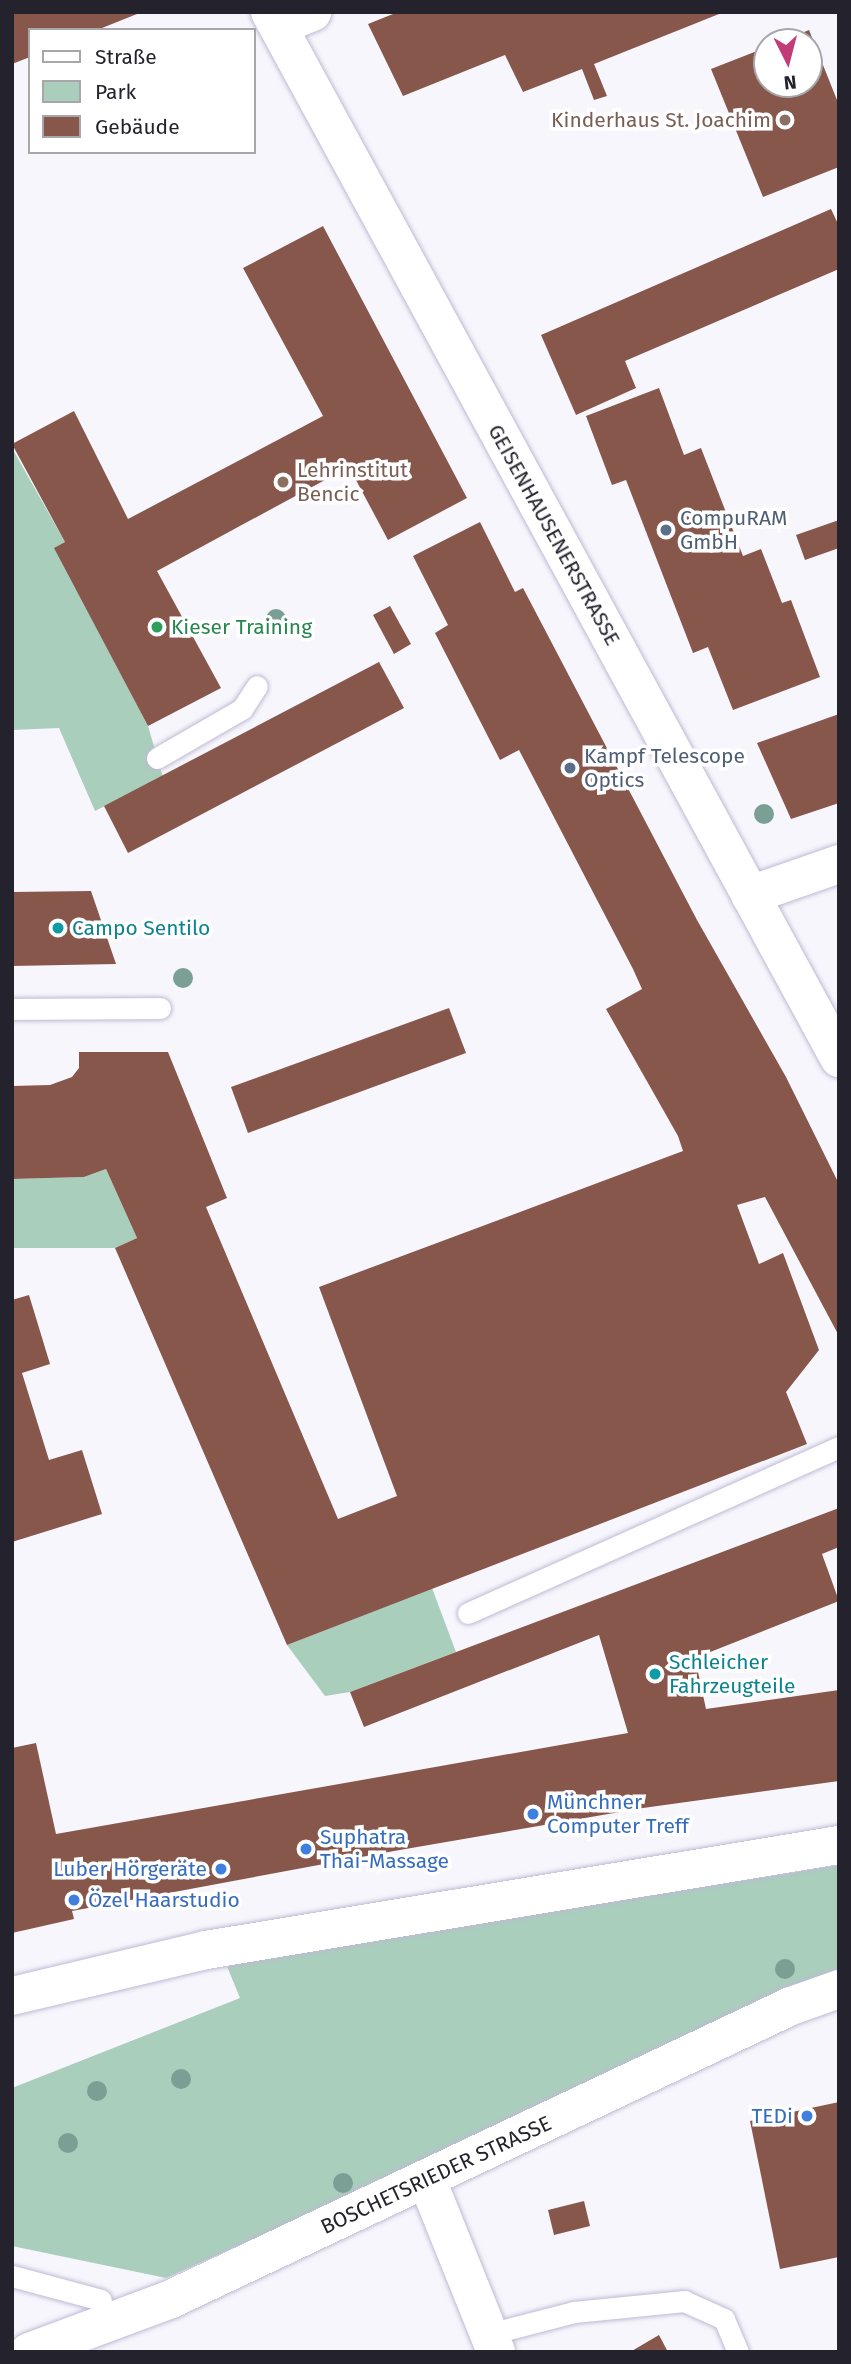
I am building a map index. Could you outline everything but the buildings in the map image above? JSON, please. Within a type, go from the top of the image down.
[{"type":"main road","name":"GEISENHAUSENERSTRASSE","points":[[287,17],[750,895],[839,1058]]},
{"type":"main road","points":[[750,895],[839,864]]},
{"type":"main road","points":[[12,1996],[206,1950],[839,1845]]},
{"type":"main road","name":"BOSCHETSRIEDER STRASSE","points":[[29,2352],[169,2300],[791,2006],[839,1989]]},
{"type":"main road","points":[[426,2180],[493,2343]]},
{"type":"lane","points":[[157,758],[242,709],[257,686]]},
{"type":"lane","points":[[12,1009],[160,1008]]},
{"type":"lane","points":[[468,1613],[839,1447]]},
{"type":"lane","points":[[12,2276],[101,2300]]},
{"type":"lane","points":[[493,2343],[584,2310],[684,2301],[724,2319],[738,2352]]},
{"type":"green space","points":[[12,448],[65,542],[55,548],[148,726],[163,777],[95,811],[59,728],[12,730]]},
{"type":"green space","points":[[106,1169],[137,1238],[115,1248],[12,1248],[12,1179],[84,1177]]},
{"type":"green space","points":[[432,1588],[456,1652],[350,1692],[325,1696],[287,1645]]},
{"type":"green space","points":[[839,1865],[839,1977],[166,2278],[12,2246],[12,2088],[240,1998],[226,1964]]},
{"type":"place","name":"Kinderhaus St. Joachim","points":[[785,120]]},
{"type":"place","name":"Lehrinstitut Bencic","points":[[283,482]]},
{"type":"place","name":"CompuRAM GmbH","points":[[666,530]]},
{"type":"place","name":"Kieser Training","points":[[157,627]]},
{"type":"place","name":"Kampf Telescope Optics","points":[[570,768]]},
{"type":"place","name":"Campo Sentilo","points":[[58,928]]},
{"type":"place","name":"Schleicher Fahrzeugteile","points":[[655,1674]]},
{"type":"place","name":"Münchner Computer Treff","points":[[533,1814]]},
{"type":"place","name":"Suphatra Thai-Massage","points":[[306,1849]]},
{"type":"place","name":"Luber Hörgeräte","points":[[221,1869]]},
{"type":"place","name":"Özel Haarstudio","points":[[74,1900]]},
{"type":"place","name":"TEDi","points":[[807,2116]]}]
